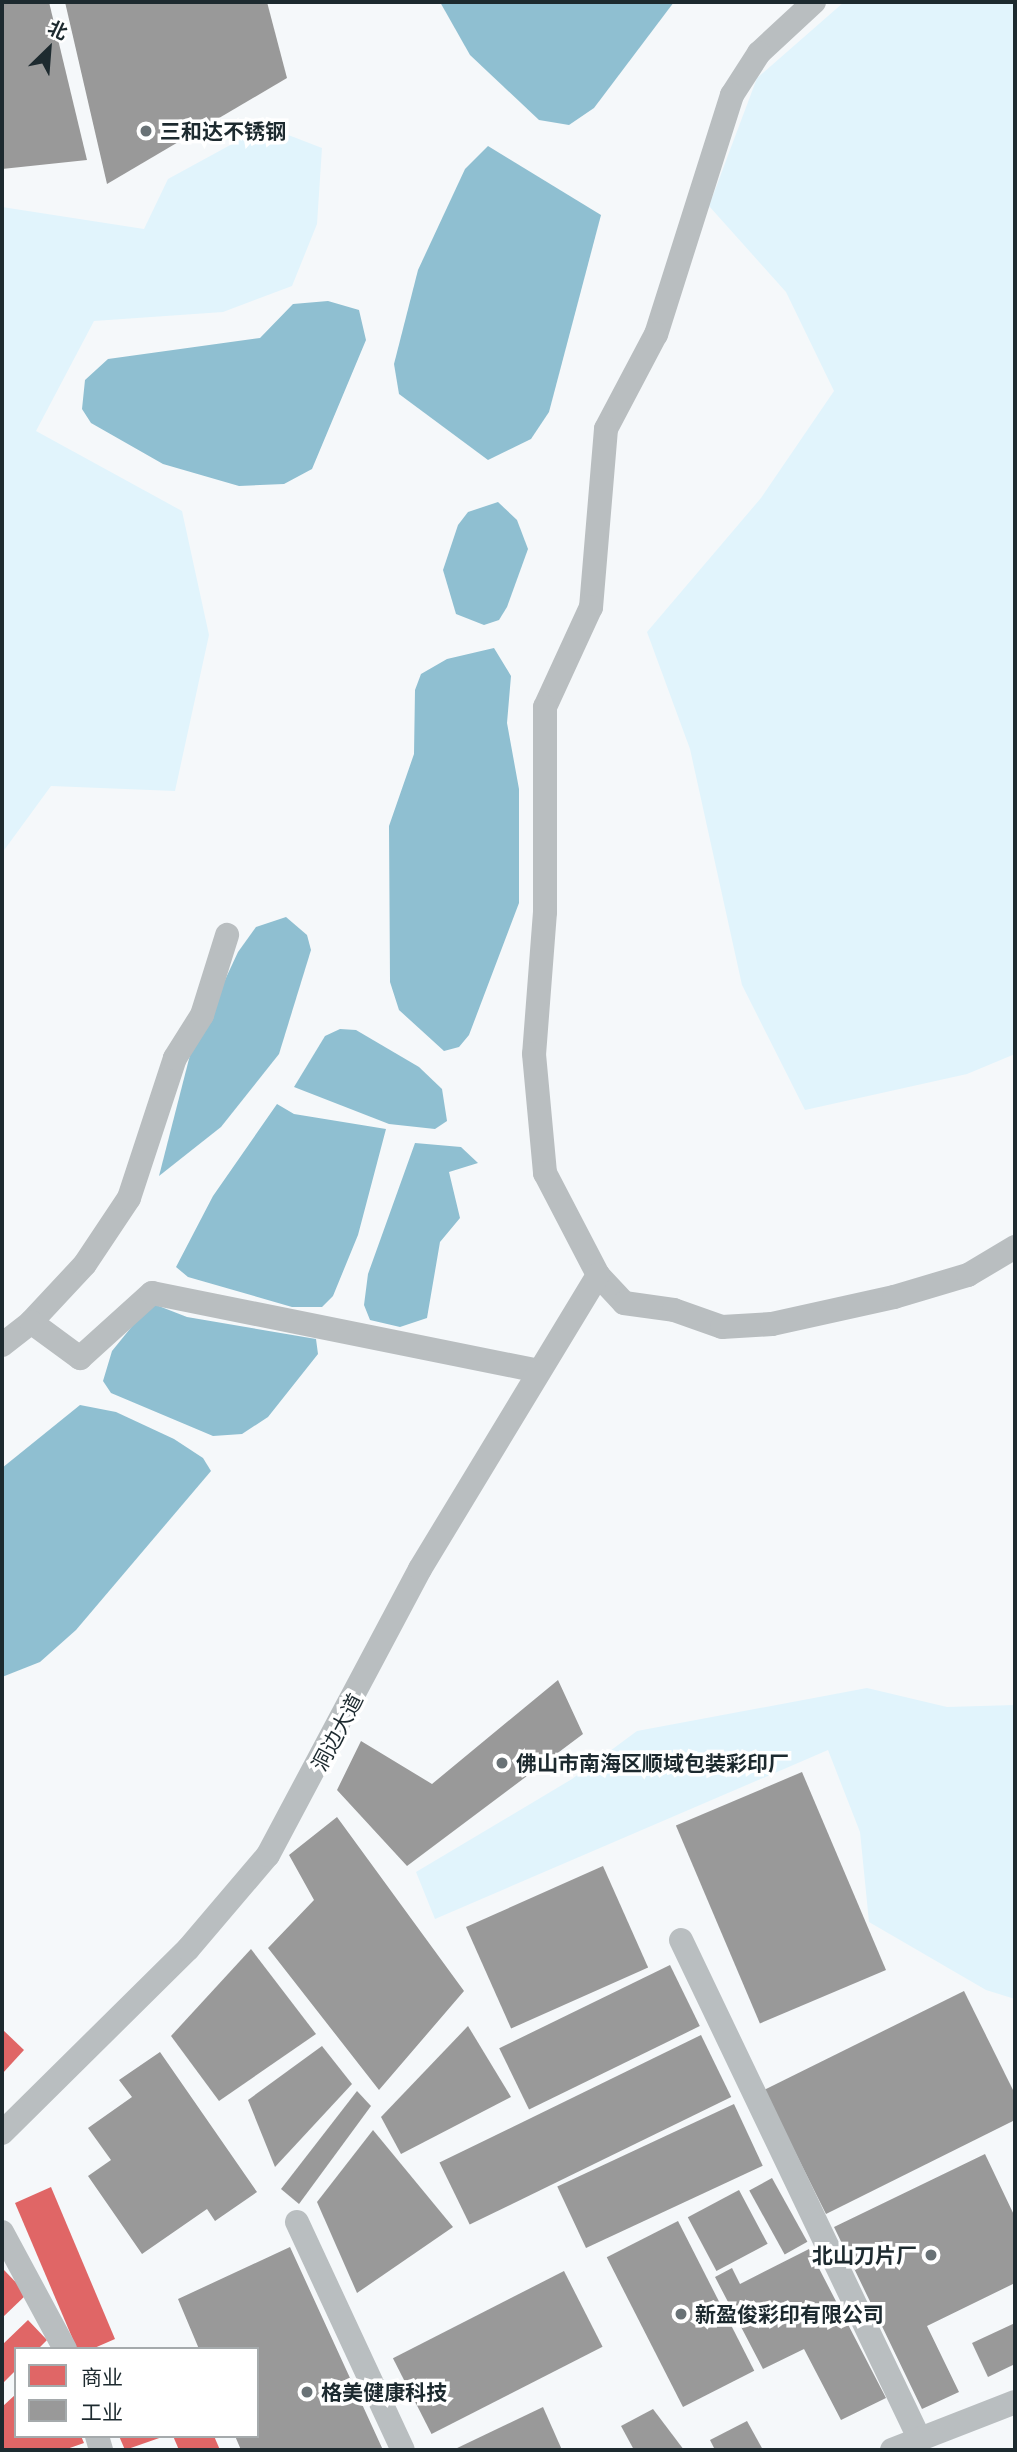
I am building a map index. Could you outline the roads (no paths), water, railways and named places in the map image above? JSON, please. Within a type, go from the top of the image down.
[{"type":"street","points":[[814,2],[759,53],[732,95],[656,334],[606,429],[591,607],[545,707],[536,1113],[545,1173],[598,1275],[624,1303],[674,1310],[722,1328],[772,1324],[894,1297],[968,1275],[1015,1247]]},
{"type":"street","points":[[2,1345],[31,1322],[85,1264],[129,1198],[175,1058],[202,1015],[227,935]]},
{"type":"street","name":"洞边大道","points":[[2,2133],[188,1949],[268,1855],[420,1569],[598,1275]]},
{"type":"street","points":[[31,1322],[80,1358],[152,1293],[538,1371]]},
{"type":"street","points":[[681,1940],[920,2440]]},
{"type":"street","points":[[296,2222],[404,2450]]},
{"type":"street","points":[[2,2232],[64,2347]]},
{"type":"street","points":[[892,2450],[1015,2402]]},
{"type":"water","points":[[440,2],[674,2],[594,108],[569,125],[539,120],[470,55]]},
{"type":"water","points":[[488,146],[601,215],[549,412],[531,439],[488,460],[399,394],[394,364],[418,270],[465,169]]},
{"type":"water","points":[[328,301],[359,310],[366,340],[312,469],[284,484],[239,486],[163,464],[91,423],[82,409],[85,380],[108,359],[260,338],[293,304]]},
{"type":"water","points":[[498,502],[517,520],[528,549],[507,607],[499,620],[484,625],[456,614],[443,570],[458,525],[468,512]]},
{"type":"water","points":[[494,648],[511,676],[507,723],[519,789],[519,903],[469,1035],[459,1047],[444,1051],[399,1010],[390,982],[389,826],[414,754],[415,690],[421,674],[447,659]]},
{"type":"water","points":[[286,917],[307,935],[311,950],[279,1054],[221,1127],[159,1176],[190,1055],[238,952],[256,927]]},
{"type":"water","points":[[340,1029],[356,1030],[419,1067],[442,1089],[447,1121],[435,1129],[389,1124],[294,1087],[325,1036]]},
{"type":"water","points":[[277,1104],[294,1114],[386,1129],[358,1235],[333,1296],[322,1307],[292,1307],[188,1277],[176,1267],[213,1196]]},
{"type":"water","points":[[415,1143],[461,1147],[478,1163],[449,1172],[460,1218],[440,1242],[427,1318],[400,1327],[370,1320],[364,1305],[368,1274]]},
{"type":"water","points":[[151,1303],[187,1317],[316,1339],[318,1354],[268,1417],[242,1434],[213,1436],[111,1393],[103,1381],[112,1351]]},
{"type":"water","points":[[80,1405],[116,1412],[174,1439],[203,1458],[211,1471],[76,1630],[40,1662],[2,1677],[2,1468]]},
{"type":"place","name":"三和达不锈钢","points":[[146,131]]},
{"type":"place","name":"佛山市南海区顺域包装彩印厂","points":[[502,1763]]},
{"type":"place","name":"北山刀片厂","points":[[931,2255]]},
{"type":"place","name":"新盈俊彩印有限公司","points":[[681,2314]]},
{"type":"place","name":"格美健康科技","points":[[307,2392]]}]
